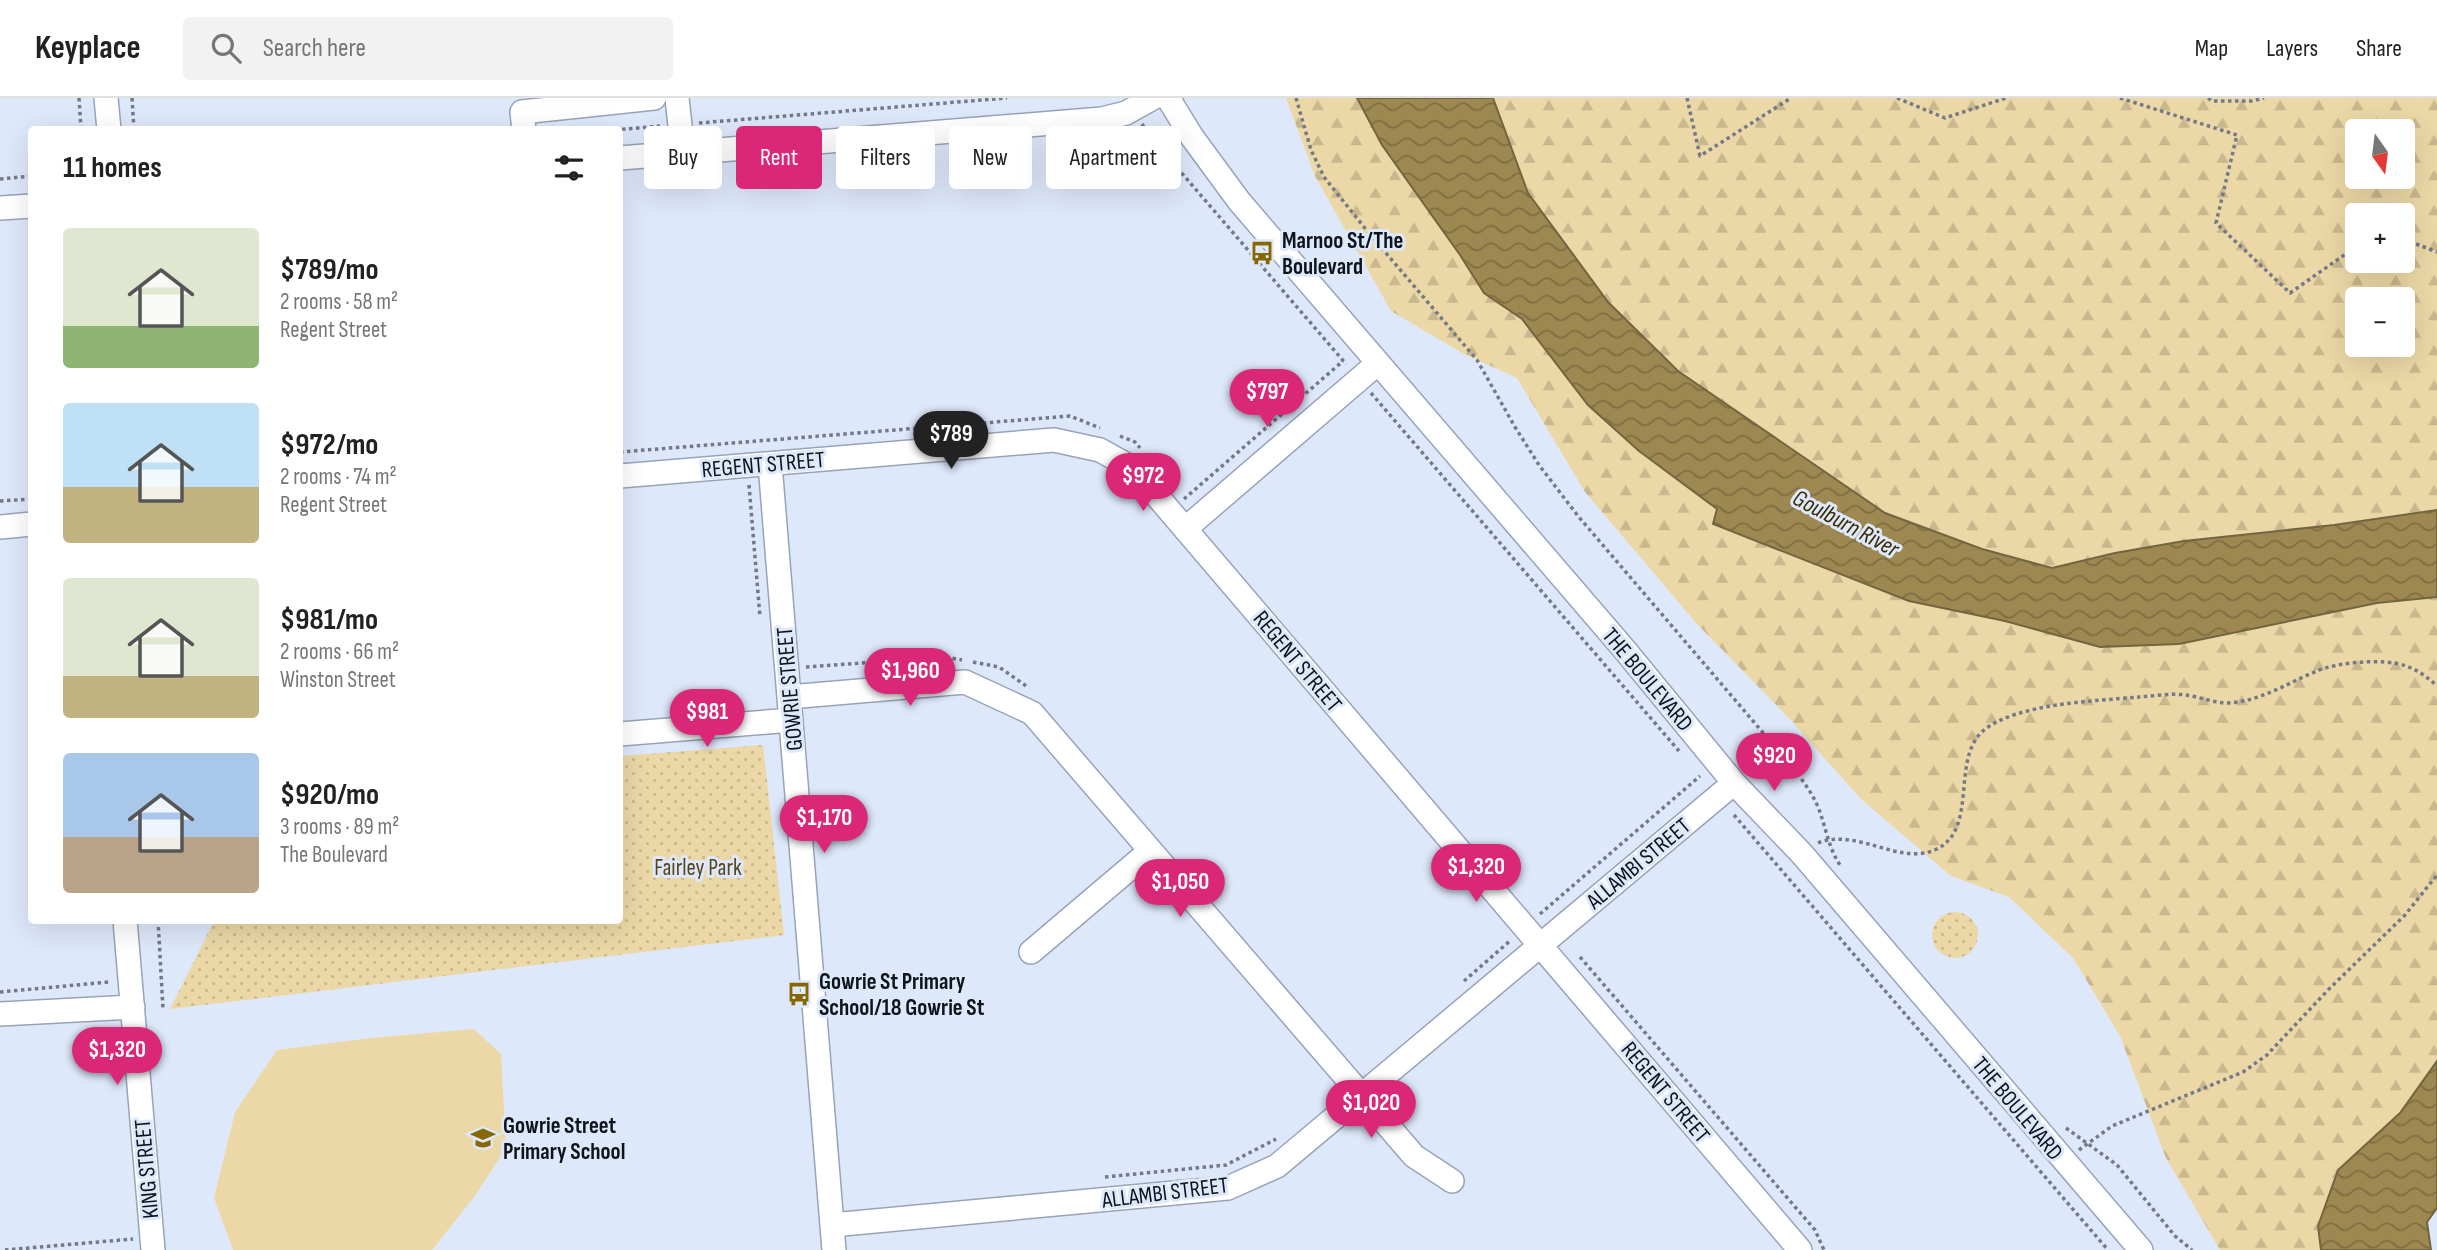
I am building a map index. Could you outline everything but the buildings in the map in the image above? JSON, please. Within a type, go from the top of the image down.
[{"type":"street","points":[[106,98],[109,126]]},
{"type":"street","points":[[524,126],[522,112],[654,98]]},
{"type":"street","points":[[677,98],[680,124]]},
{"type":"street","name":"THE BOULEVARD","points":[[1168,98],[1192,137],[1239,201],[1624,649],[1726,789],[1802,853],[2141,1250]]},
{"type":"street","points":[[722,150],[1102,119],[1115,117],[1143,103]]},
{"type":"street","points":[[623,158],[644,156]]},
{"type":"street","points":[[0,208],[28,206]]},
{"type":"street","points":[[1192,522],[1378,363]]},
{"type":"street","name":"REGENT STREET","points":[[623,476],[1054,440],[1100,450],[1134,469],[1192,522],[1541,944],[1800,1250]]},
{"type":"street","name":"GOWRIE STREET","points":[[770,464],[834,1250]]},
{"type":"street","points":[[0,527],[28,524]]},
{"type":"street","points":[[623,734],[965,682],[1032,713],[1414,1156],[1452,1181]]},
{"type":"street","name":"ALLAMBI STREET","points":[[832,1225],[1228,1188],[1277,1166],[1726,789]]},
{"type":"street","points":[[1031,952],[1150,850]]},
{"type":"street","name":"KING STREET","points":[[125,924],[153,1250]]},
{"type":"street","points":[[0,1014],[132,1007]]},
{"type":"path","points":[[79,98],[81,126]]},
{"type":"path","points":[[132,98],[134,126]]},
{"type":"path","points":[[623,129],[1007,98]]},
{"type":"path","points":[[1296,98],[1311,149],[1324,177],[1477,359],[1539,465],[1578,516],[1794,769],[1809,790],[1835,857],[1846,873]]},
{"type":"path","points":[[1687,98],[1700,156],[1791,98]]},
{"type":"path","points":[[1897,98],[1945,118],[2006,98]]},
{"type":"path","points":[[2120,98],[2237,135],[2216,223],[2290,293],[2345,254]]},
{"type":"path","points":[[2208,98],[2212,101],[2252,101],[2264,98]]},
{"type":"path","points":[[1143,103],[1149,135],[1682,755]]},
{"type":"path","points":[[0,179],[28,176]]},
{"type":"path","points":[[2415,244],[2437,252]]},
{"type":"path","points":[[1192,522],[1184,499],[1343,361]]},
{"type":"path","points":[[623,452],[1070,415],[1103,429]]},
{"type":"path","points":[[1114,433],[1135,442],[1144,452]]},
{"type":"path","points":[[0,501],[28,499]]},
{"type":"path","points":[[1802,853],[1828,839],[1918,854],[1939,848],[1949,841],[1960,821],[1963,786],[1978,737],[1986,729],[2023,713],[2072,704],[2163,696],[2185,695],[2226,703],[2250,700],[2295,683],[2315,671],[2332,665],[2354,663],[2404,665],[2425,675],[2437,686]]},
{"type":"path","points":[[1726,789],[2108,1250]]},
{"type":"path","points":[[2064,1161],[2112,1126],[2243,1072],[2267,1055],[2328,990],[2405,915],[2437,875]]},
{"type":"path","points":[[1541,944],[1542,913]]},
{"type":"path","points":[[158,924],[163,1009]]},
{"type":"path","points":[[1512,939],[1541,944],[1815,1230],[1824,1250]]},
{"type":"path","points":[[0,992],[111,981]]},
{"type":"path","points":[[2060,1124],[2117,1165],[2175,1236],[2192,1250]]},
{"type":"path","points":[[5,1250],[132,1238]]},
{"type":"green space","points":[[1286,98],[1357,98],[1382,145],[1484,293],[1522,319],[1588,405],[1639,451],[1718,509],[1714,524],[1909,601],[2006,621],[2100,647],[2179,644],[2377,603],[2437,597],[2437,1061],[2400,1113],[2338,1170],[2318,1226],[2321,1250],[2220,1250],[2166,1158],[2120,1036],[2073,958],[2009,897],[1951,876],[1861,799],[1786,715],[1697,624],[1585,492],[1517,378],[1462,353],[1391,311],[1315,176]]},
{"type":"green space","points":[[1493,98],[2437,98],[2437,510],[2334,525],[2184,541],[2052,568],[1982,549],[1885,513],[1678,371],[1608,302],[1528,193]]},
{"type":"green space","name":"Fairley Park","points":[[763,745],[784,935],[170,1009],[212,924],[623,924],[623,756]]},
{"type":"green space","points":[[1955,912],[1971,919],[1978,935],[1971,951],[1955,958],[1939,951],[1932,935],[1939,919]]},
{"type":"green space","points":[[474,1029],[501,1054],[506,1148],[474,1197],[432,1250],[233,1250],[214,1198],[235,1112],[277,1050]]},
{"type":"water","name":"Goulburn River","points":[[1357,98],[1493,98],[1528,193],[1608,302],[1678,371],[1885,513],[1982,549],[2052,568],[2184,541],[2334,525],[2437,510],[2437,597],[2377,603],[2179,644],[2100,647],[2005,621],[1909,601],[1713,524],[1717,509],[1639,451],[1588,405],[1522,319],[1484,293],[1382,145]]},
{"type":"water","points":[[2437,1061],[2437,1208],[2427,1222],[2431,1250],[2321,1250],[2318,1226],[2338,1170],[2400,1113]]},
{"type":"place","name":"Marnoo St/The Boulevard","points":[[1262,253]]},
{"type":"place","name":"Gowrie St Primary School/18 Gowrie St","points":[[799,994]]},
{"type":"place","name":"Gowrie Street Primary School","points":[[483,1138]]}]
